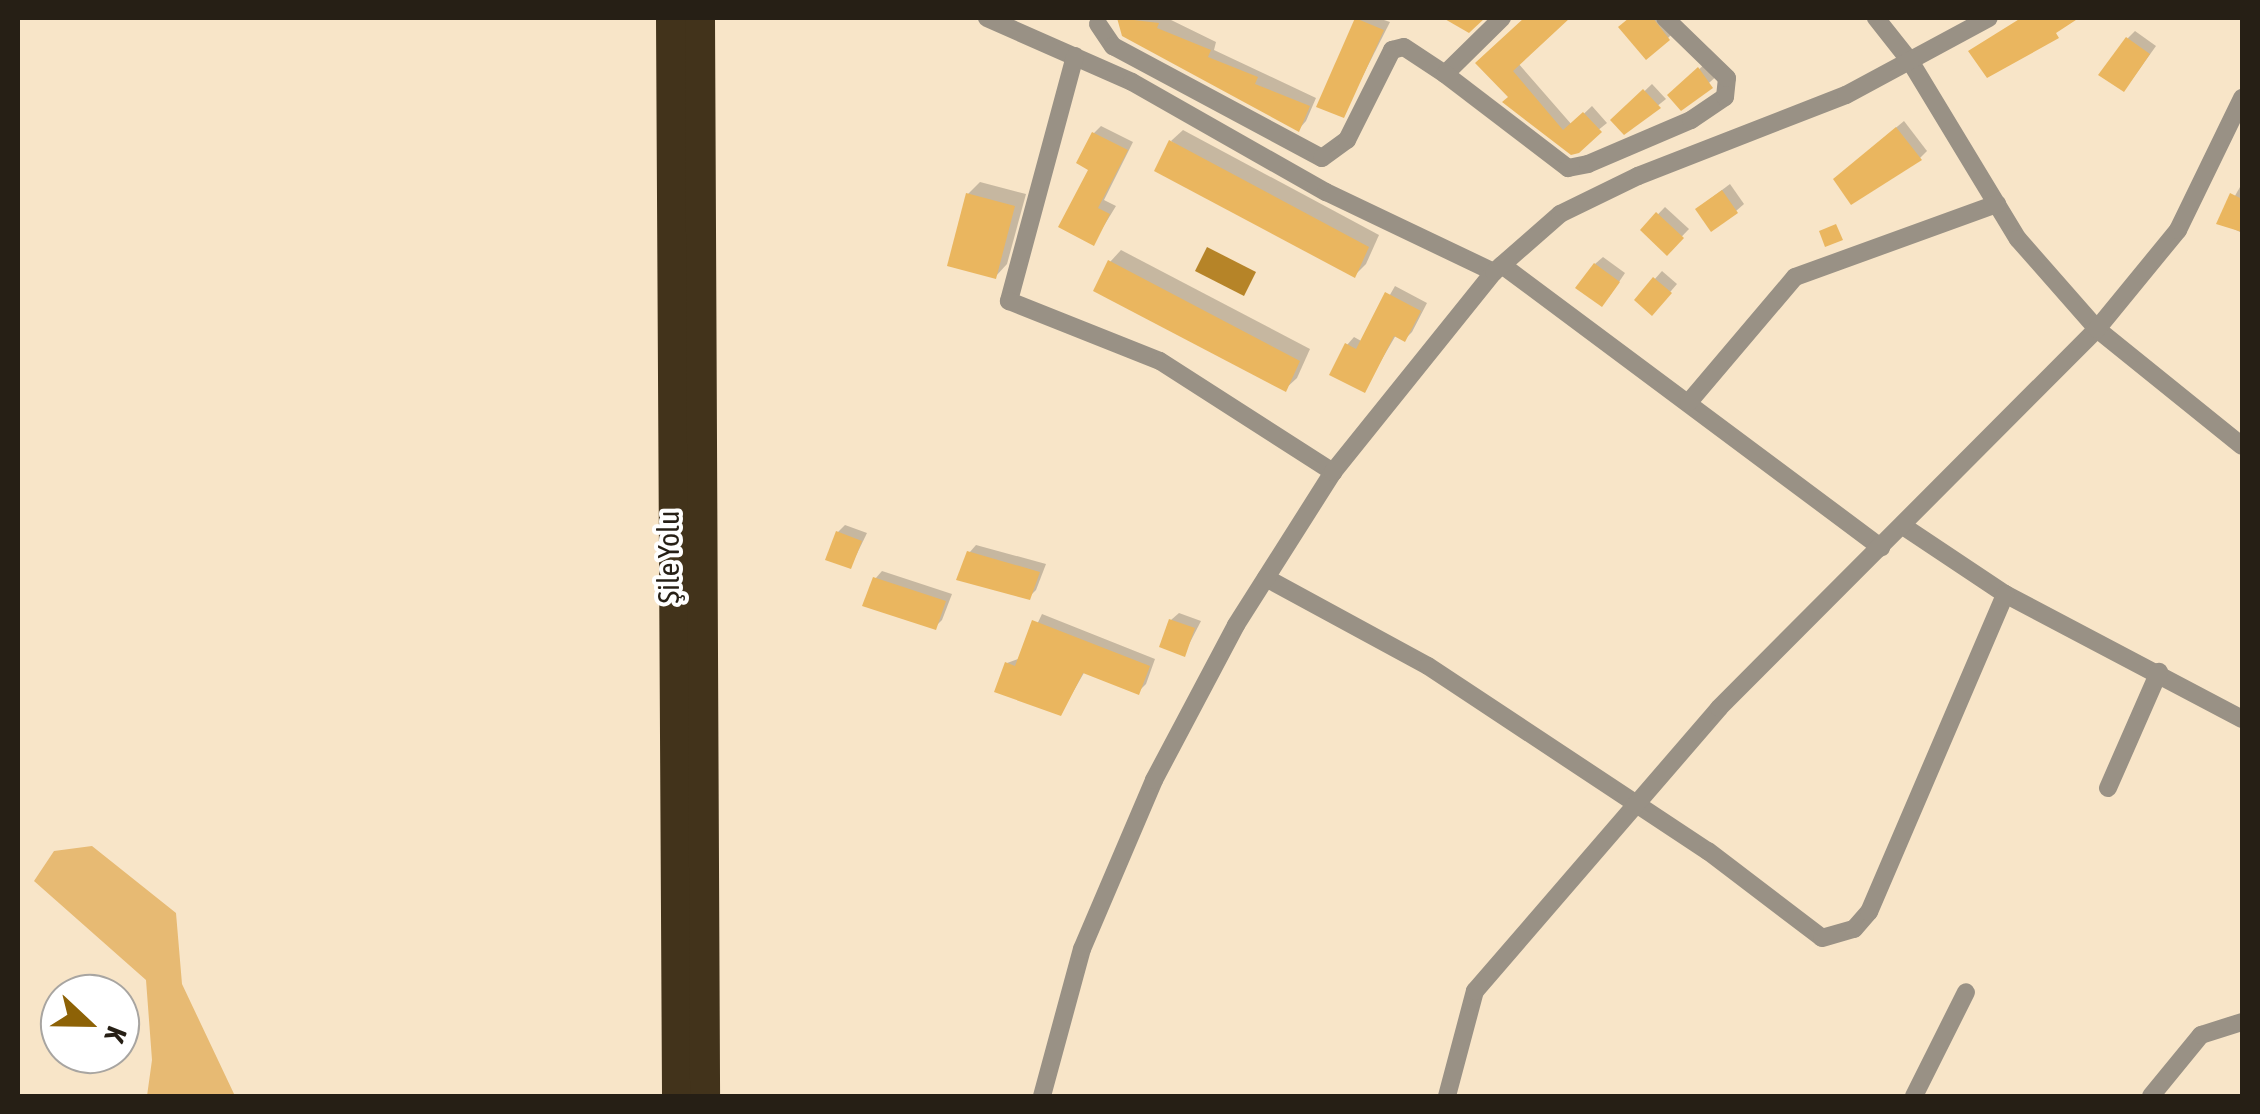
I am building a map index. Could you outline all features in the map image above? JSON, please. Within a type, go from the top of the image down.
[{"type":"highway","name":"Şile Yolu","points":[[671,18],[676,1096]]},
{"type":"highway","name":"Şile Yolu","points":[[700,18],[705,1096]]},
{"type":"street","points":[[987,18],[1081,58],[1326,192],[1498,269],[1689,402],[1881,548]]},
{"type":"street","points":[[1446,74],[1502,18]]},
{"type":"street","points":[[1099,21],[1113,46],[1322,158],[1347,140],[1392,50],[1404,47],[1446,74],[1568,168],[1588,164],[1691,120],[1725,97],[1727,78],[1666,18]]},
{"type":"street","points":[[1876,18],[1910,61],[2018,239],[2097,329],[2242,446]]},
{"type":"street","points":[[1042,1096],[1082,950],[1154,780],[1266,578],[1333,472],[1498,269],[1560,214],[1638,176],[1846,95],[1989,18]]},
{"type":"street","points":[[1099,21],[1081,58],[1009,302],[1160,362],[1333,472]]},
{"type":"street","points":[[1468,1096],[1449,1092],[1475,990],[1719,708],[2097,329],[2178,230],[2242,98]]},
{"type":"street","points":[[1689,402],[1795,277],[1997,204]]},
{"type":"street","points":[[1903,526],[2005,594],[2242,719]]},
{"type":"street","points":[[1266,578],[1428,666],[1636,803],[1812,934],[1844,935],[1868,912],[2005,594]]},
{"type":"street","points":[[2108,788],[2159,672]]},
{"type":"street","points":[[1914,1096],[1966,992]]},
{"type":"street","points":[[2151,1096],[2202,1035],[2242,1022]]},
{"type":"shaded area","points":[[1207,247],[1256,272],[1244,296],[1195,271]]},
{"type":"shaded area","points":[[92,846],[176,913],[182,984],[235,1096],[147,1096],[152,1060],[146,980],[34,881],[54,851]]},
{"type":"building","points":[[1117,18],[1159,23],[1157,28],[1211,50],[1208,57],[1258,77],[1255,84],[1310,106],[1299,132],[1122,36]]},
{"type":"building","points":[[1355,18],[1384,30],[1344,118],[1316,107]]},
{"type":"building","points":[[1443,18],[1485,18],[1469,33]]},
{"type":"building","points":[[1524,18],[1570,18],[1513,71],[1563,130],[1583,112],[1602,132],[1579,153],[1571,155],[1502,102],[1508,97],[1475,63]]},
{"type":"building","points":[[1629,18],[1653,18],[1670,40],[1646,60],[1618,27]]},
{"type":"building","points":[[2021,18],[2079,18],[2056,33],[2059,38],[1987,78],[1968,51]]},
{"type":"building","points":[[2126,37],[2150,54],[2124,92],[2098,75]]},
{"type":"building","points":[[1698,67],[1713,88],[1681,111],[1667,95]]},
{"type":"building","points":[[1643,89],[1661,108],[1624,135],[1610,120]]},
{"type":"building","points":[[1896,127],[1922,160],[1851,205],[1833,179]]},
{"type":"building","points":[[1092,132],[1128,150],[1098,208],[1110,214],[1094,246],[1058,227],[1088,170],[1076,163]]},
{"type":"building","points":[[1169,140],[1369,247],[1355,278],[1154,171]]},
{"type":"building","points":[[1722,190],[1738,213],[1711,232],[1695,209]]},
{"type":"building","points":[[966,193],[1015,206],[996,279],[947,266]]},
{"type":"building","points":[[2230,193],[2242,199],[2242,232],[2216,224]]},
{"type":"building","points":[[1656,212],[1684,238],[1667,256],[1640,230]]},
{"type":"building","points":[[1836,224],[1843,240],[1825,247],[1819,231]]},
{"type":"building","points":[[1108,260],[1300,361],[1286,392],[1093,291]]},
{"type":"building","points":[[1594,263],[1620,282],[1602,307],[1575,288]]},
{"type":"building","points":[[1653,277],[1672,293],[1652,316],[1634,300]]},
{"type":"building","points":[[1385,292],[1421,311],[1405,342],[1394,336],[1365,393],[1329,375],[1345,343],[1356,349]]},
{"type":"building","points":[[836,531],[862,541],[851,569],[825,560]]},
{"type":"building","points":[[967,551],[1040,572],[1030,600],[956,580]]},
{"type":"building","points":[[873,577],[946,601],[936,630],[862,606]]},
{"type":"building","points":[[1169,619],[1195,628],[1185,657],[1159,647]]},
{"type":"building","points":[[1032,620],[1150,666],[1139,695],[1083,673],[1061,716],[994,692],[1005,662],[1015,666]]}]
